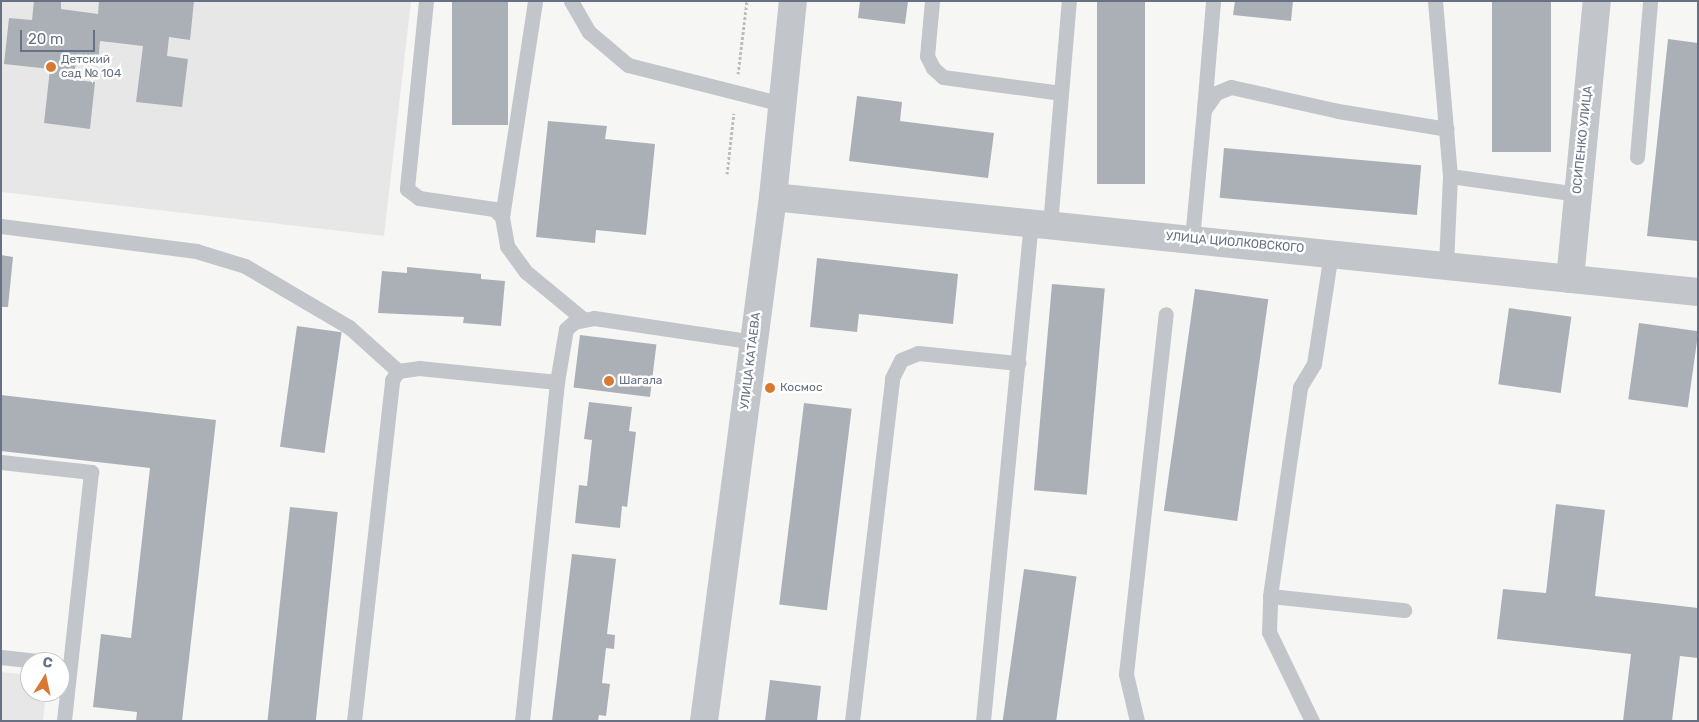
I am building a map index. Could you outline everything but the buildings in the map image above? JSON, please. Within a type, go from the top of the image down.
[{"type":"street","name":"УЛИЦА КАТАЕВА","points":[[704,721],[773,197],[793,1]]},
{"type":"street","name":"ОСИПЕНКО УЛИЦА","points":[[1570,279],[1597,1]]},
{"type":"street","name":"УЛИЦА ЦИОЛКОВСКОГО","points":[[773,197],[1192,240],[1332,252],[1698,292]]},
{"type":"lane","points":[[426,1],[407,189],[419,198],[494,209],[502,217]]},
{"type":"lane","points":[[535,1],[502,217],[507,246],[526,272],[583,319]]},
{"type":"lane","points":[[571,1],[589,32],[628,66],[782,104]]},
{"type":"lane","points":[[932,1],[927,56],[933,68],[943,77],[1061,93]]},
{"type":"lane","points":[[983,721],[1020,363],[1061,93],[1069,1]]},
{"type":"lane","points":[[1192,240],[1213,1]]},
{"type":"lane","points":[[1637,156],[1650,1]]},
{"type":"lane","points":[[1430,2],[1447,129],[1450,176],[1446,265]]},
{"type":"lane","points":[[1204,110],[1216,93],[1231,87],[1338,111],[1447,129]]},
{"type":"lane","points":[[1450,176],[1578,194]]},
{"type":"lane","points":[[1,226],[196,251],[229,260],[245,266],[349,326],[398,371]]},
{"type":"lane","points":[[1312,721],[1269,632],[1270,596],[1300,387],[1314,364],[1332,252]]},
{"type":"lane","points":[[1137,721],[1126,674],[1166,314]]},
{"type":"lane","points":[[522,721],[563,336],[574,322],[594,318],[754,342]]},
{"type":"lane","points":[[852,721],[892,378],[901,360],[918,353],[1020,363]]},
{"type":"lane","points":[[398,371],[420,368],[557,382]]},
{"type":"lane","points":[[354,721],[390,390],[398,371]]},
{"type":"lane","points":[[1,462],[91,472],[67,652]]},
{"type":"lane","points":[[1270,596],[1404,610]]},
{"type":"lane","points":[[1,657],[20,659]]},
{"type":"lane","points":[[64,702],[64,721]]},
{"type":"shaded area","points":[[1,1],[411,1],[384,236],[1,192]]},
{"type":"shaded area","points":[[1,672],[20,674],[20,702],[45,702],[43,721],[1,721]]},
{"type":"place","name":"Детский сад № 104","points":[[51,67]]},
{"type":"place","name":"Шагала","points":[[609,381]]},
{"type":"place","name":"Космос","points":[[770,388]]}]
